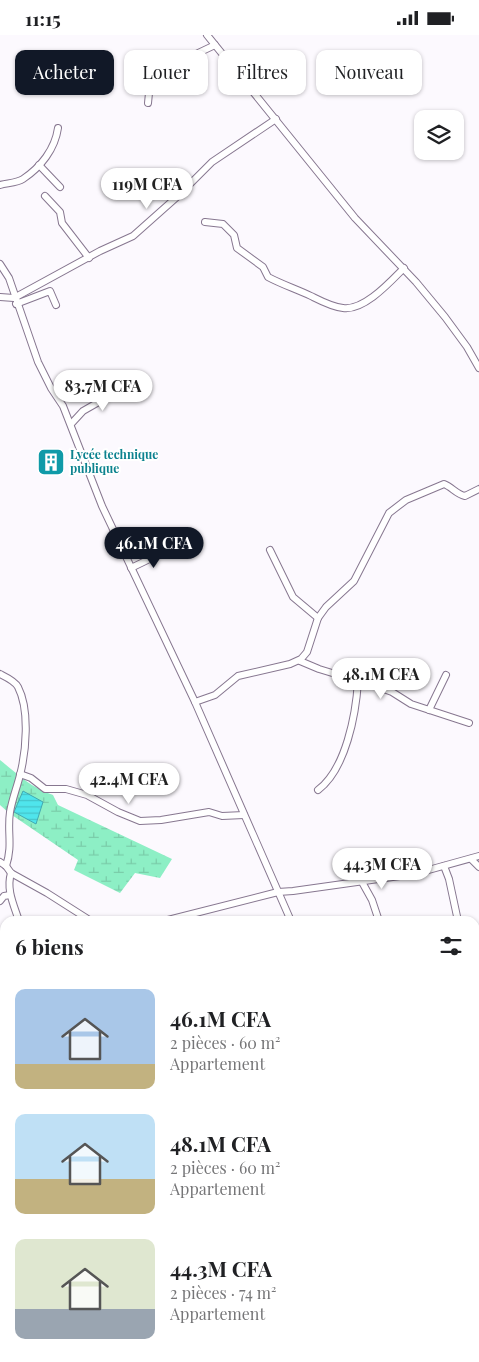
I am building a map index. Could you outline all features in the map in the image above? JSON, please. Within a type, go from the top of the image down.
[{"type":"street","points":[[207,35],[354,218],[404,269],[445,317],[467,347],[479,368]]},
{"type":"street","points":[[148,103],[150,83],[156,73],[215,45]]},
{"type":"street","points":[[15,301],[88,258],[133,236],[212,162],[276,119]]},
{"type":"street","points":[[0,185],[22,180],[39,165],[52,149],[57,139],[58,128]]},
{"type":"street","points":[[39,165],[60,187]]},
{"type":"street","points":[[45,196],[60,212],[62,223],[88,258]]},
{"type":"street","points":[[205,222],[224,224],[234,235],[237,248],[263,267],[268,277],[328,304],[345,309],[356,306],[378,293],[404,269]]},
{"type":"street","points":[[0,264],[9,278],[15,301],[38,362],[71,424],[102,506],[195,701],[289,916]]},
{"type":"street","points":[[0,297],[15,301],[50,291],[56,305]]},
{"type":"street","points":[[71,424],[83,411],[125,387]]},
{"type":"street","points":[[300,661],[306,652],[318,618],[326,607],[354,581],[389,513],[406,500],[444,484],[458,495],[464,496],[479,489]]},
{"type":"street","points":[[132,568],[168,550]]},
{"type":"street","points":[[270,550],[293,597],[318,618]]},
{"type":"street","points":[[195,701],[215,695],[238,676],[300,661],[319,669],[392,692],[411,703],[469,723]]},
{"type":"street","points":[[0,674],[18,687],[25,715],[25,745],[20,774],[10,811],[11,846],[3,864],[11,873],[84,916]]},
{"type":"street","points":[[429,710],[446,675]]},
{"type":"street","points":[[318,790],[330,778],[346,746],[355,710],[358,681]]},
{"type":"street","points":[[20,774],[31,778],[45,789],[66,789],[87,795],[118,813],[140,821],[161,821],[209,812],[222,816],[244,815]]},
{"type":"street","points":[[184,916],[278,892],[414,874],[479,856]]},
{"type":"street","points":[[471,859],[479,867]]},
{"type":"street","points":[[444,866],[450,879],[457,916]]},
{"type":"street","points":[[11,873],[9,881],[10,895],[17,916]]},
{"type":"street","points":[[362,882],[372,900],[377,916]]},
{"type":"street","points":[[0,901],[10,895]]},
{"type":"green space","points":[[0,760],[31,784],[53,795],[58,805],[172,859],[160,878],[135,873],[120,893],[74,870],[78,860],[0,805]]},
{"type":"water","points":[[23,791],[43,802],[36,824],[14,812]]},
{"type":"place","name":"Lycée technique publique","points":[[51,462]]}]
